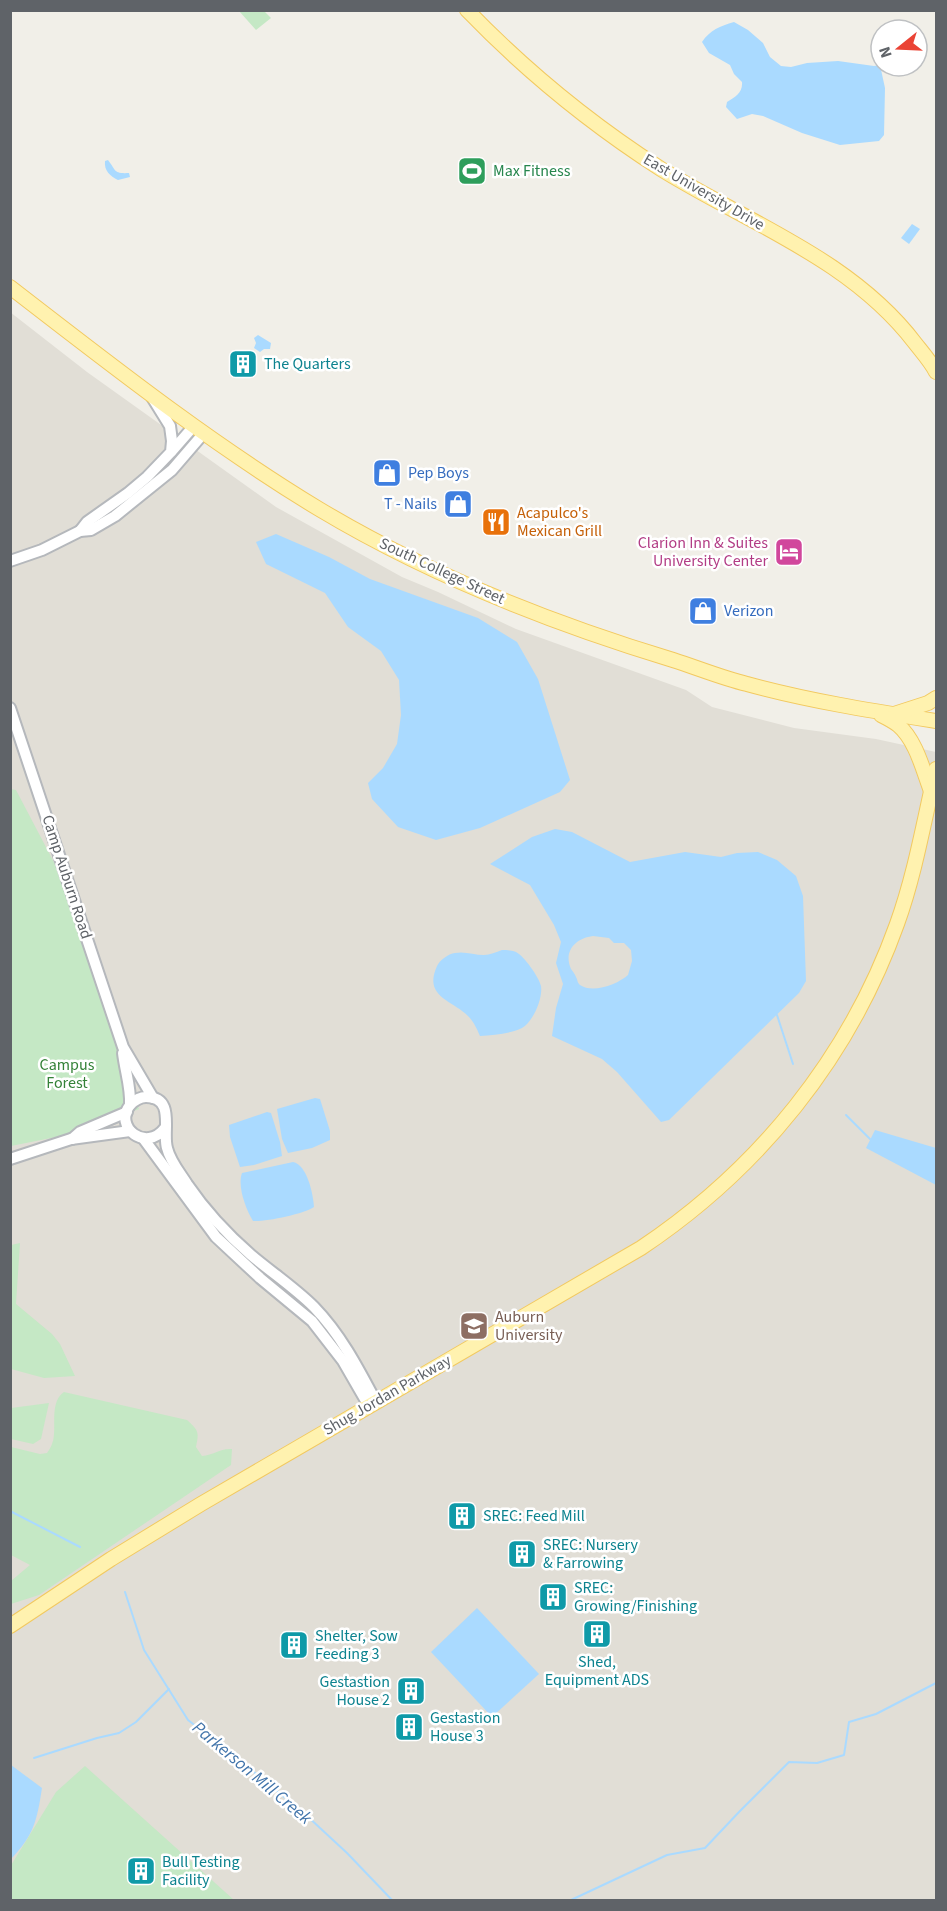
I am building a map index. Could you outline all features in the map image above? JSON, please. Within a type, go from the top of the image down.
[{"type":"main road","name":"East University Drive","points":[[467,10],[524,65],[614,137],[661,169],[811,253],[858,284],[900,323],[936,372]]},
{"type":"main road","name":"South College Street","points":[[10,287],[198,430],[320,509],[446,575],[593,636],[745,684],[877,712],[936,721]]},
{"type":"main road","points":[[892,714],[928,703],[936,698]]},
{"type":"main road","points":[[877,712],[898,725],[907,734],[934,787]]},
{"type":"main road","name":"Shug Jordan Parkway","points":[[10,1626],[111,1559],[201,1504],[641,1248],[665,1232],[732,1177],[771,1136],[819,1076],[872,984],[901,913],[934,787],[936,769]]},
{"type":"street","points":[[152,397],[170,426],[171,452]]},
{"type":"street","points":[[80,531],[87,522],[147,477],[171,452],[198,430]]},
{"type":"street","points":[[10,561],[104,523],[158,483],[184,458],[198,430]]},
{"type":"street","name":"Camp Auburn Road","points":[[10,708],[123,1047],[153,1098]]},
{"type":"street","name":"Camp Auburn Road","points":[[123,1047],[125,1070],[129,1083],[128,1109]]},
{"type":"street","points":[[71,1139],[80,1132],[128,1109],[140,1098],[153,1098],[164,1107],[167,1121],[165,1128],[167,1149],[190,1189],[236,1241],[312,1305],[328,1322],[344,1343],[373,1404]]},
{"type":"street","points":[[128,1109],[126,1118],[130,1131]]},
{"type":"street","points":[[143,1138],[155,1137],[165,1128]]},
{"type":"street","points":[[10,1159],[71,1139],[130,1131],[143,1138],[216,1237],[260,1278],[312,1321],[343,1360],[373,1404]]},
{"type":"shaded area","name":"Auburn University","points":[[10,312],[87,372],[276,507],[402,577],[516,629],[686,690],[712,707],[794,728],[876,739],[936,752],[936,1900],[11,1900]]},
{"type":"green space","points":[[239,11],[264,11],[271,18],[256,30]]},
{"type":"green space","name":"Campus Forest","points":[[10,789],[16,790],[58,870],[139,1109],[86,1131],[11,1146]]},
{"type":"green space","points":[[20,1243],[16,1304],[52,1334],[60,1344],[75,1376],[44,1378],[11,1369],[11,1245]]},
{"type":"green space","points":[[64,1392],[187,1420],[197,1432],[196,1447],[202,1456],[232,1449],[231,1465],[39,1595],[11,1604],[11,1581],[30,1565],[11,1555],[11,1447],[40,1454],[47,1453],[54,1438],[56,1403]]},
{"type":"green space","points":[[49,1403],[41,1439],[33,1444],[11,1439],[11,1408]]},
{"type":"green space","points":[[85,1766],[234,1900],[11,1900],[10,1867],[56,1792]]},
{"type":"water","points":[[734,22],[748,30],[763,43],[770,57],[781,66],[791,67],[807,63],[838,61],[869,65],[869,78],[883,78],[885,88],[884,135],[879,141],[840,145],[802,133],[763,116],[752,114],[737,119],[726,107],[727,102],[740,92],[742,82],[734,74],[730,65],[709,53],[702,42],[708,34]]},
{"type":"water","points":[[108,160],[116,171],[129,173],[130,177],[118,180],[112,177],[105,168],[105,161]]},
{"type":"water","points":[[912,224],[920,229],[909,244],[901,238]]},
{"type":"water","points":[[258,335],[271,343],[270,349],[260,352],[254,348],[256,343],[254,338]]},
{"type":"water","points":[[276,534],[329,557],[370,579],[478,618],[517,642],[538,679],[570,780],[560,792],[480,828],[436,840],[398,827],[372,799],[368,783],[383,768],[397,744],[401,715],[399,680],[381,651],[348,627],[325,593],[266,564],[256,542]]},
{"type":"water","points":[[555,829],[572,832],[630,862],[685,852],[721,857],[737,853],[758,852],[777,860],[796,876],[803,896],[806,981],[799,993],[669,1120],[661,1122],[617,1072],[602,1059],[552,1036],[556,1008],[563,984],[556,963],[561,942],[554,925],[530,885],[490,864],[532,837]],"holes":[[[593,936],[609,938],[614,943],[624,943],[631,950],[632,961],[628,975],[605,987],[585,988],[580,985],[571,969],[570,951],[581,939]]]},
{"type":"water","points":[[502,950],[516,952],[527,962],[540,982],[540,997],[533,1015],[522,1028],[507,1033],[480,1036],[468,1016],[436,991],[434,976],[438,964],[455,953],[486,955]]},
{"type":"water","points":[[315,1098],[320,1099],[330,1131],[330,1140],[312,1148],[288,1153],[282,1139],[277,1109]]},
{"type":"water","points":[[267,1112],[271,1113],[282,1156],[240,1167],[230,1137],[229,1125]]},
{"type":"water","points":[[875,1130],[936,1148],[936,1185],[866,1148]]},
{"type":"water","points":[[293,1162],[298,1164],[306,1174],[314,1207],[284,1217],[253,1221],[241,1191],[242,1173]]},
{"type":"water","points":[[477,1608],[539,1674],[492,1717],[431,1652]]},
{"type":"water","points":[[11,1765],[42,1788],[30,1834],[11,1859]]},
{"type":"waterway","points":[[777,1015],[793,1064]]},
{"type":"waterway","points":[[846,1115],[870,1139]]},
{"type":"waterway","name":"Parkerson Mill Creek","points":[[10,1511],[80,1547]]},
{"type":"waterway","name":"Parkerson Mill Creek","points":[[125,1592],[144,1650],[188,1720],[306,1815],[392,1900]]},
{"type":"waterway","name":"Parkerson Mill Creek","points":[[571,1900],[667,1855],[705,1848],[789,1762],[817,1763],[844,1755],[849,1722],[876,1714],[936,1683]]},
{"type":"waterway","points":[[34,1758],[119,1733],[136,1722],[169,1689]]},
{"type":"place","name":"Max Fitness","points":[[472,171]]},
{"type":"place","name":"The Quarters","points":[[243,364]]},
{"type":"place","name":"Pep Boys","points":[[387,473]]},
{"type":"place","name":"T - Nails","points":[[458,504]]},
{"type":"place","name":"Acapulco's Mexican Grill","points":[[496,522]]},
{"type":"place","name":"Clarion Inn & Suites University Center","points":[[789,552]]},
{"type":"place","name":"Verizon","points":[[703,611]]},
{"type":"place","name":"Auburn University","points":[[474,1326]]},
{"type":"place","name":"SREC: Feed Mill","points":[[462,1516]]},
{"type":"place","name":"SREC: Nursery & Farrowing","points":[[522,1554]]},
{"type":"place","name":"SREC: Growing/Finishing","points":[[553,1597]]},
{"type":"place","name":"Shed, Equipment ADS","points":[[597,1634]]},
{"type":"place","name":"Shelter, Sow Feeding 3","points":[[294,1645]]},
{"type":"place","name":"Gestastion House 2","points":[[411,1691]]},
{"type":"place","name":"Gestastion House 3","points":[[409,1727]]},
{"type":"place","name":"Bull Testing Facility","points":[[141,1871]]}]
